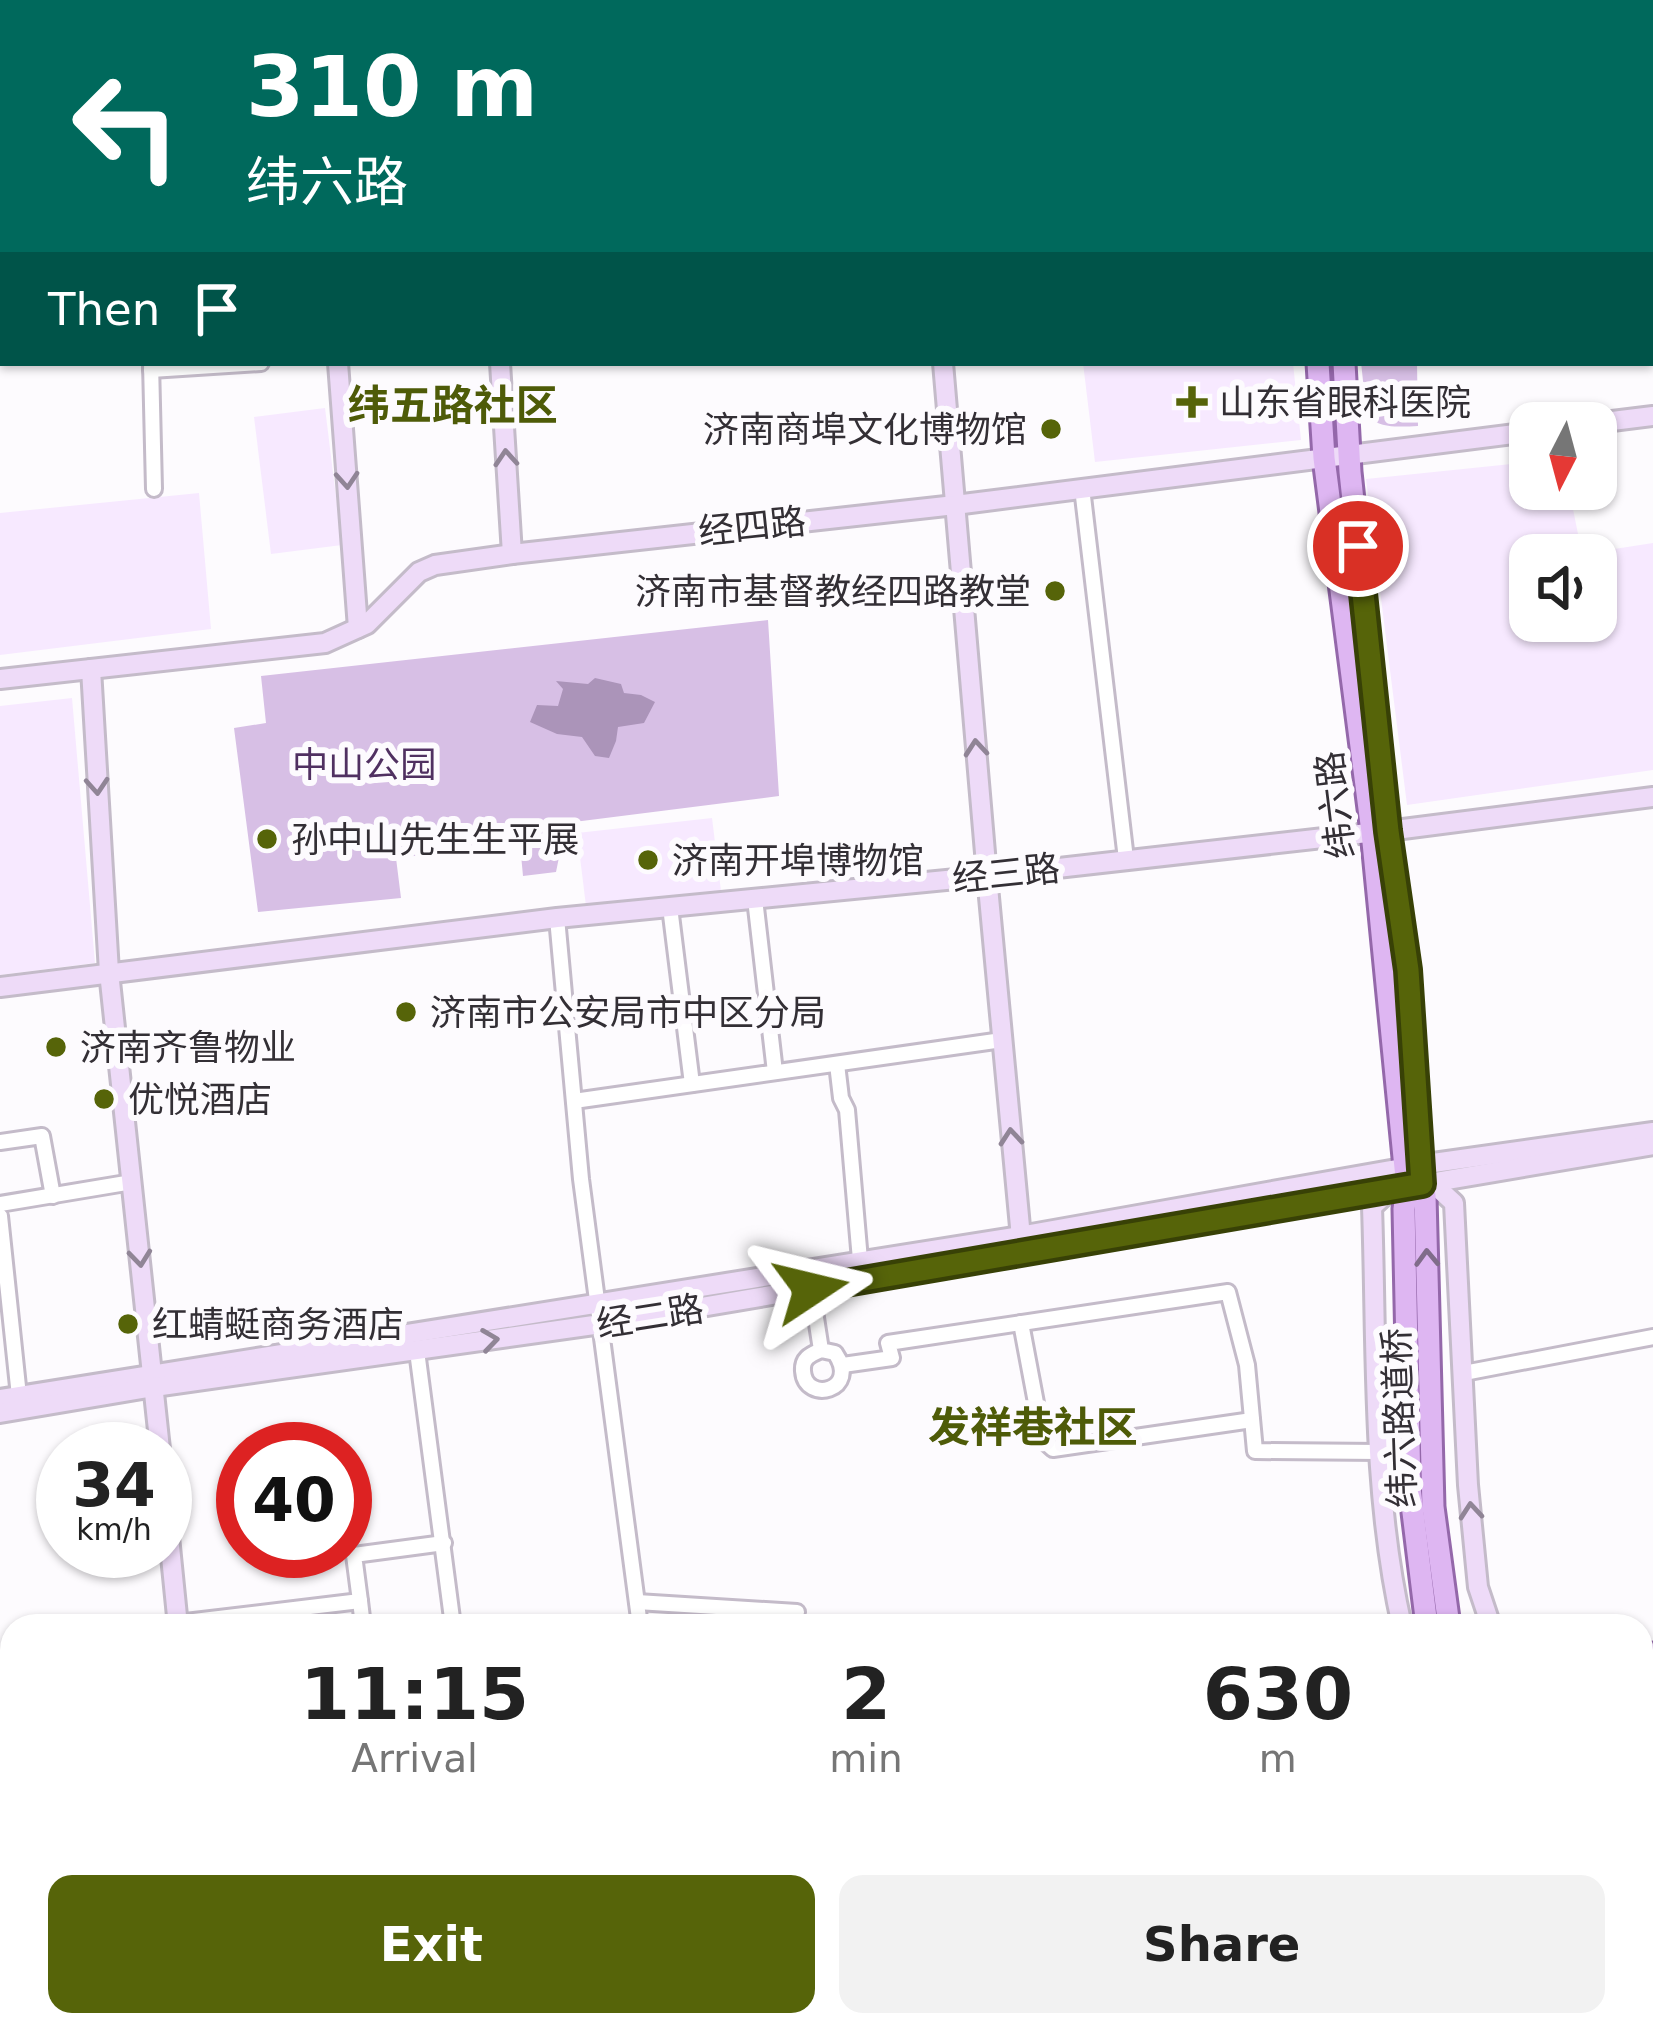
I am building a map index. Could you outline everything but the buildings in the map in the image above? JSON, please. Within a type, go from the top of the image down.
[{"type":"main road","name":"纬六路","points":[[1318,366],[1324,458],[1380,832]]},
{"type":"main road","name":"纬六路","points":[[1345,366],[1380,832],[1413,1187]]},
{"type":"main road","name":"纬六路道桥","points":[[1413,1187],[1410,1489],[1426,1614]]},
{"type":"main road","name":"纬六路道桥","points":[[1413,1187],[1433,1507],[1446,1614]]},
{"type":"street","points":[[338,366],[358,628]]},
{"type":"street","points":[[500,366],[512,554]]},
{"type":"street","points":[[943,366],[1022,1244]]},
{"type":"street","points":[[151,367],[154,489]]},
{"type":"street","points":[[1617,421],[1653,416]]},
{"type":"street","name":"经四路","points":[[0,679],[325,643],[358,628],[387,606],[418,572],[435,565],[1509,435]]},
{"type":"street","points":[[1082,488],[1126,859]]},
{"type":"street","points":[[91,669],[110,972],[158,1422]]},
{"type":"street","name":"经三路","points":[[0,987],[557,918],[987,876],[1653,796]]},
{"type":"street","points":[[755,899],[775,1072]]},
{"type":"street","points":[[670,907],[692,1084]]},
{"type":"street","points":[[557,918],[581,1179],[638,1614]]},
{"type":"street","points":[[574,1101],[1002,1040]]},
{"type":"street","points":[[837,1064],[847,1109],[860,1260]]},
{"type":"street","name":"经二路","points":[[1413,1187],[1653,1132]]},
{"type":"street","points":[[0,1142],[42,1136],[53,1196]]},
{"type":"street","name":"经二路","points":[[0,1413],[154,1380],[598,1302],[860,1260],[1022,1244],[1413,1187],[1653,1145]]},
{"type":"street","points":[[0,1204],[132,1183]]},
{"type":"street","name":"纬六路","points":[[1399,1614],[1391,1579],[1381,1452],[1372,1207],[1413,1187],[1454,1203],[1468,1485],[1478,1587],[1487,1614]]},
{"type":"street","points":[[0,1216],[9,1397]]},
{"type":"street","name":"经二路","points":[[9,1397],[417,1351],[601,1324],[811,1289],[1022,1244]]},
{"type":"street","points":[[808,1268],[820,1350]]},
{"type":"street","points":[[843,1365],[892,1358],[888,1343],[1228,1292],[1247,1365],[1255,1451],[1381,1452]]},
{"type":"street","points":[[1021,1323],[1043,1440],[1053,1449],[1252,1420]]},
{"type":"street","points":[[1464,1373],[1653,1337]]},
{"type":"street","points":[[820,1350],[835,1353],[843,1365],[842,1378],[834,1388],[821,1391],[803,1377],[808,1356],[820,1350]]},
{"type":"street","points":[[417,1351],[452,1614]]},
{"type":"street","points":[[362,1614],[354,1555],[444,1543]]},
{"type":"street","points":[[173,1578],[176,1614]]},
{"type":"street","points":[[258,1614],[360,1600]]},
{"type":"street","points":[[637,1602],[796,1612]]},
{"type":"shaded area","name":"山东省眼科医院","points":[[1083,366],[1293,366],[1301,440],[1095,462]]},
{"type":"shaded area","points":[[325,408],[342,545],[271,554],[254,417]]},
{"type":"shaded area","points":[[1509,464],[1509,510],[1573,510],[1578,534],[1509,534],[1509,642],[1617,642],[1617,549],[1653,543],[1653,770],[1407,805],[1366,479]]},
{"type":"shaded area","points":[[199,493],[211,629],[0,655],[0,513]]},
{"type":"shaded area","points":[[595,678],[621,684],[624,693],[655,702],[644,723],[618,727],[609,758],[595,756],[582,737],[557,734],[530,722],[537,705],[558,706],[563,689],[556,681],[588,684]]},
{"type":"shaded area","points":[[72,698],[95,963],[0,975],[0,706]]},
{"type":"shaded area","name":"济南开埠博物馆","points":[[712,818],[721,891],[586,906],[577,833]]},
{"type":"green space","points":[[1361,366],[1417,366],[1418,426],[1375,422],[1366,407]]},
{"type":"green space","name":"中山公园","points":[[768,620],[779,796],[566,823],[556,872],[523,876],[520,844],[396,858],[401,898],[258,912],[234,728],[266,723],[261,676]]},
{"type":"place","name":"山东省眼科医院","points":[[1192,402]]},
{"type":"place","name":"济南商埠文化博物馆","points":[[1051,429]]},
{"type":"place","name":"济南市基督教经四路教堂","points":[[1055,591]]},
{"type":"place","name":"孙中山先生生平展","points":[[267,839]]},
{"type":"place","name":"济南开埠博物馆","points":[[648,860]]},
{"type":"place","name":"济南市公安局市中区分局","points":[[406,1012]]},
{"type":"place","name":"济南齐鲁物业","points":[[56,1047]]},
{"type":"place","name":"优悦酒店","points":[[104,1099]]},
{"type":"place","name":"红蜻蜓商务酒店","points":[[128,1324]]},
{"type":"district","name":"纬五路社区","points":[[453,405]]},
{"type":"district","name":"发祥巷社区","points":[[1033,1427]]},
{"type":"route","points":[[811,1289],[1422,1184],[1408,970],[1358,546]]}]
